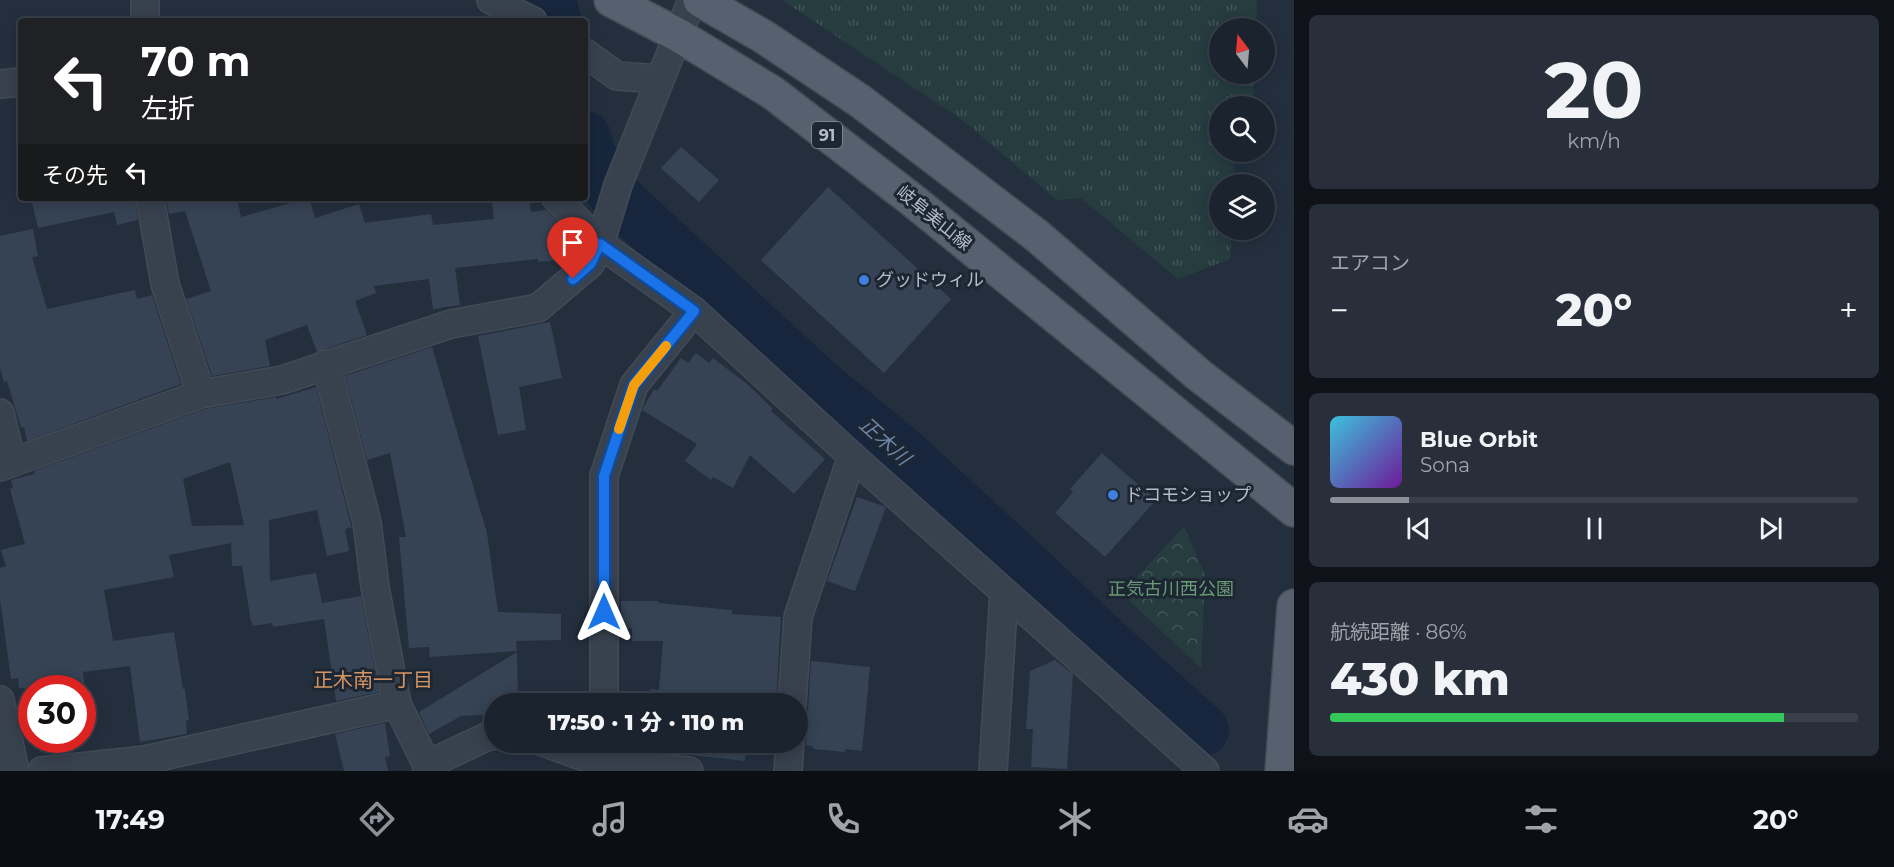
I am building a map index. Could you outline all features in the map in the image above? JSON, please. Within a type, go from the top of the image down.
[{"type":"main road","name":"岐阜美山線","points":[[611,0],[678,35],[792,107],[929,214],[1294,510]]},
{"type":"main road","points":[[700,0],[764,37],[860,101],[1036,235],[1208,382],[1294,448]]},
{"type":"main road","points":[[1282,771],[1294,606]]},
{"type":"street","points":[[145,0],[145,18]]},
{"type":"street","points":[[491,0],[528,17]]},
{"type":"street","points":[[0,413],[6,465],[201,394],[282,380],[452,324],[538,309],[590,264],[600,244],[618,185],[692,0]]},
{"type":"street","points":[[588,55],[617,76],[660,79]]},
{"type":"street","points":[[0,84],[18,82]]},
{"type":"street","points":[[151,201],[165,284],[201,394]]},
{"type":"street","points":[[559,201],[600,244],[694,311],[852,456],[1205,771]]},
{"type":"street","points":[[604,693],[604,476],[634,385],[694,311]]},
{"type":"street","points":[[326,364],[367,522],[375,587],[397,704],[427,768],[484,738]]},
{"type":"street","points":[[793,693],[798,617],[852,456]]},
{"type":"street","points":[[993,771],[1004,592]]},
{"type":"street","points":[[0,700],[15,771]]},
{"type":"street","points":[[42,771],[145,760],[397,704]]},
{"type":"street","points":[[582,753],[604,759],[689,771]]},
{"type":"street","points":[[788,771],[789,753]]},
{"type":"green space","points":[[782,0],[1257,0],[1256,18],[1209,18],[1209,84],[1254,84],[1253,96],[1209,96],[1209,162],[1234,162],[1234,174],[1209,174],[1209,240],[1231,240],[1230,259],[1178,279],[1081,198],[1057,200],[961,119]]},
{"type":"green space","name":"正気古川西公園","points":[[1184,526],[1205,575],[1201,668],[1122,594]]},
{"type":"building","points":[[681,147],[719,180],[699,202],[661,168]]},
{"type":"building","name":"グッドウィル","points":[[828,187],[951,299],[884,373],[761,260]]},
{"type":"building","points":[[32,201],[135,201],[138,220],[117,225],[114,212],[38,228]]},
{"type":"building","points":[[167,201],[238,201],[241,217],[298,201],[310,201],[315,218],[359,204],[365,223],[431,214],[433,225],[494,219],[492,203],[529,201],[531,212],[546,210],[569,234],[572,259],[538,262],[538,259],[455,268],[460,305],[433,309],[429,279],[374,286],[376,293],[355,301],[367,335],[317,352],[307,325],[265,340],[270,366],[212,376],[186,299],[211,291],[185,211],[169,214]]},
{"type":"building","points":[[33,229],[38,256],[32,257],[47,309],[135,290],[137,299],[152,295],[181,384],[27,441],[7,381],[4,382],[0,368],[0,236]]},
{"type":"building","points":[[550,322],[562,378],[519,387],[526,430],[498,435],[478,336]]},
{"type":"building","points":[[432,347],[487,533],[498,612],[561,614],[561,640],[516,641],[517,651],[430,657],[429,647],[409,648],[399,537],[406,537],[390,453],[367,460],[345,376]]},
{"type":"building","points":[[696,353],[709,363],[713,358],[746,383],[773,409],[771,411],[825,459],[794,494],[750,455],[733,488],[713,477],[711,480],[685,461],[697,444],[642,410],[654,389],[657,391],[681,358],[688,363]]},
{"type":"building","points":[[316,387],[352,527],[345,529],[349,551],[327,556],[317,510],[269,520],[270,581],[316,573],[322,603],[361,596],[379,692],[336,701],[324,619],[273,627],[272,623],[253,626],[242,566],[232,566],[231,543],[169,555],[174,577],[104,590],[113,641],[174,632],[189,720],[186,721],[187,734],[140,742],[130,666],[83,672],[83,675],[18,675],[18,678],[11,679],[0,599],[0,568],[6,566],[1,550],[25,544],[10,489],[13,488],[11,480],[34,474],[34,471],[205,409],[276,397],[276,399]],"holes":[[[230,462],[244,525],[192,526],[183,479]]]},
{"type":"building","points":[[1102,453],[1156,500],[1105,557],[1055,513],[1073,492],[1070,489]]},
{"type":"building","points":[[857,497],[886,507],[855,591],[827,581]]},
{"type":"building","points":[[621,601],[658,601],[658,603],[732,610],[732,614],[781,617],[777,693],[650,693],[650,689],[659,690],[663,641],[632,641],[632,628],[621,629]]},
{"type":"building","points":[[517,652],[518,693],[484,693],[484,715],[461,716],[429,734],[419,712]]},
{"type":"building","points":[[1055,660],[1073,674],[1067,769],[1031,767],[1033,729],[1026,729],[1030,671]]},
{"type":"building","points":[[811,661],[870,667],[862,751],[814,749],[808,745]]},
{"type":"building","points":[[385,723],[390,756],[385,757],[388,771],[344,771],[335,734]]},
{"type":"building","points":[[672,753],[746,753],[745,761]]},
{"type":"waterway","name":"正木川","points":[[550,0],[554,18]]},
{"type":"waterway","name":"正木川","points":[[588,147],[591,157],[614,195],[821,386],[903,453],[1203,730]]},
{"type":"slow traffic","points":[[619,429],[634,385],[666,346]]},
{"type":"place","name":"グッドウィル","points":[[864,280]]},
{"type":"place","name":"ドコモショップ","points":[[1113,495]]},
{"type":"district","name":"正木南一丁目","points":[[373,680]]},
{"type":"route","points":[[573,279],[590,264],[600,244],[694,311],[634,385],[604,476],[604,612]]}]
